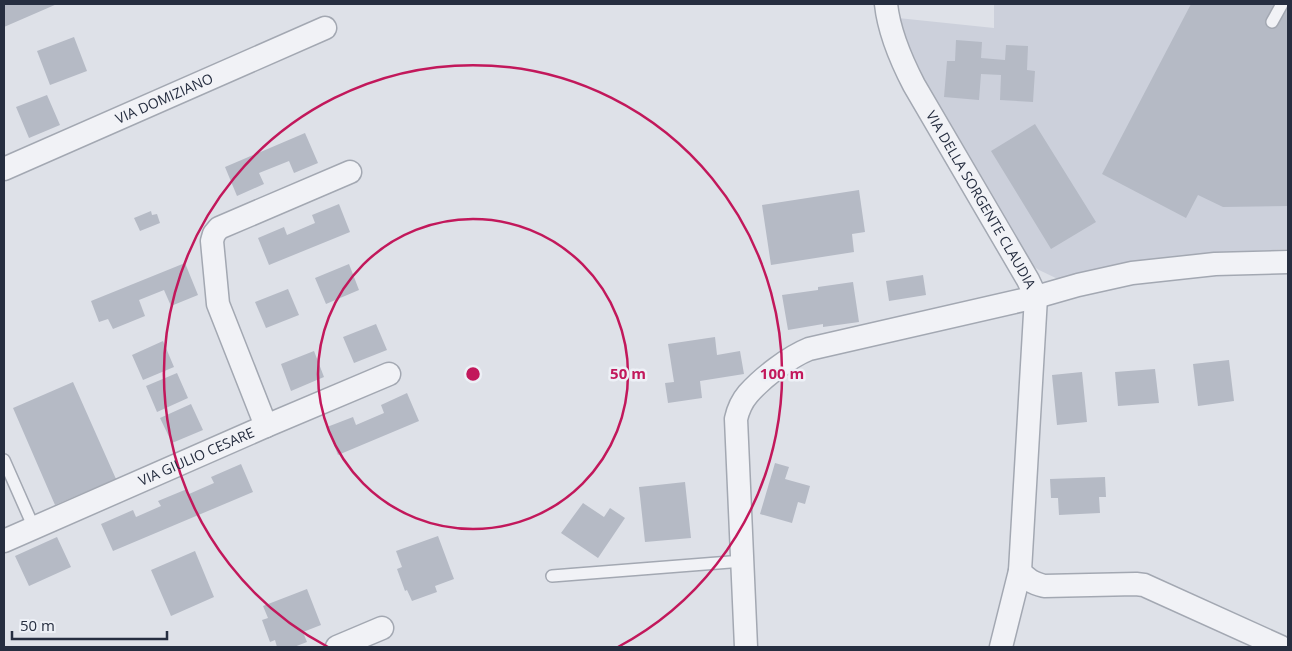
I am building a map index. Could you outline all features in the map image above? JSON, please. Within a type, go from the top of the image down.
[{"type":"street","name":"VIA DELLA SORGENTE CLAUDIA","points":[[886,4],[902,63],[1028,280],[1036,298],[1107,278],[1152,270],[1215,264],[1288,262]]},
{"type":"street","name":"VIA DOMIZIANO","points":[[4,169],[325,28]]},
{"type":"street","points":[[266,426],[218,304],[212,241],[214,234],[219,228],[350,172]]},
{"type":"street","points":[[746,647],[736,419],[739,407],[748,394],[801,352],[809,349],[1036,298],[1020,571],[1002,647]]},
{"type":"street","name":"VIA GIULIO CESARE","points":[[4,541],[389,374]]},
{"type":"street","points":[[1020,571],[1032,582],[1044,586],[1144,585],[1280,647]]},
{"type":"street","points":[[337,647],[382,628]]},
{"type":"lane","points":[[1272,22],[1282,4]]},
{"type":"lane","points":[[4,460],[34,528]]},
{"type":"lane","points":[[552,576],[743,561]]},
{"type":"shaded area","points":[[994,4],[1288,4],[1288,249],[1182,256],[1060,280],[1022,259],[902,48],[898,18],[994,28]]},
{"type":"building","points":[[4,4],[57,4],[4,27]]},
{"type":"building","points":[[1191,4],[1288,4],[1288,206],[1223,207],[1198,195],[1186,218],[1102,174]]},
{"type":"building","points":[[74,37],[87,71],[50,85],[37,51]]},
{"type":"building","points":[[956,40],[982,42],[981,58],[1005,60],[1006,45],[1028,46],[1027,70],[1035,71],[1033,102],[1000,100],[1001,75],[981,74],[979,100],[944,97],[947,61],[955,61]]},
{"type":"building","points":[[47,95],[60,125],[29,138],[16,107]]},
{"type":"building","points":[[1035,124],[1096,222],[1051,249],[991,151]]},
{"type":"building","points":[[305,133],[318,163],[294,173],[289,161],[259,173],[264,184],[237,196],[225,167]]},
{"type":"building","points":[[859,190],[865,232],[852,234],[854,252],[771,265],[762,205]]},
{"type":"building","points":[[339,204],[350,232],[269,265],[258,238],[284,227],[287,235],[315,223],[312,215]]},
{"type":"building","points":[[151,211],[152,215],[157,214],[160,223],[140,231],[134,218]]},
{"type":"building","points":[[185,263],[198,295],[171,306],[164,290],[139,300],[145,316],[113,329],[108,319],[99,322],[91,301]]},
{"type":"building","points":[[349,264],[359,290],[326,304],[315,278]]},
{"type":"building","points":[[923,275],[926,295],[889,301],[886,281]]},
{"type":"building","points":[[853,282],[859,322],[823,327],[823,324],[788,330],[782,295],[818,290],[818,287]]},
{"type":"building","points":[[288,289],[299,315],[266,328],[255,302]]},
{"type":"building","points":[[376,324],[387,350],[354,363],[343,337]]},
{"type":"building","points":[[715,337],[717,355],[740,351],[744,374],[700,381],[702,398],[668,403],[665,383],[674,382],[668,344]]},
{"type":"building","points":[[163,341],[174,367],[143,380],[132,355]]},
{"type":"building","points":[[314,351],[324,377],[291,391],[281,364]]},
{"type":"building","points":[[1229,360],[1234,401],[1198,406],[1193,364]]},
{"type":"building","points":[[1155,369],[1159,403],[1118,406],[1115,372]]},
{"type":"building","points":[[1082,372],[1087,422],[1057,425],[1052,375]]},
{"type":"building","points":[[177,373],[188,398],[157,412],[146,386]]},
{"type":"building","points":[[73,382],[116,479],[55,505],[13,408]]},
{"type":"building","points":[[407,393],[419,421],[338,455],[327,427],[353,417],[356,425],[384,413],[381,405]]},
{"type":"building","points":[[191,404],[203,430],[172,443],[160,418]]},
{"type":"building","points":[[775,463],[789,467],[785,479],[810,486],[805,504],[798,502],[792,523],[760,514]]},
{"type":"building","points":[[241,464],[253,492],[113,551],[101,524],[133,510],[136,517],[161,506],[158,501],[187,489],[189,494],[214,483],[211,477]]},
{"type":"building","points":[[1105,477],[1106,497],[1099,497],[1100,513],[1059,515],[1058,498],[1051,498],[1050,479]]},
{"type":"building","points":[[685,482],[691,538],[645,542],[639,487]]},
{"type":"building","points":[[583,503],[604,517],[610,508],[625,518],[598,558],[561,533]]},
{"type":"building","points":[[438,536],[454,579],[435,586],[437,592],[412,601],[407,590],[405,591],[397,569],[402,567],[396,551]]},
{"type":"building","points":[[57,537],[71,567],[29,586],[15,556]]},
{"type":"building","points":[[195,551],[214,597],[171,616],[151,570]]},
{"type":"building","points":[[307,589],[321,625],[303,632],[307,642],[294,647],[277,647],[275,640],[270,642],[262,620],[268,618],[263,606]]}]
